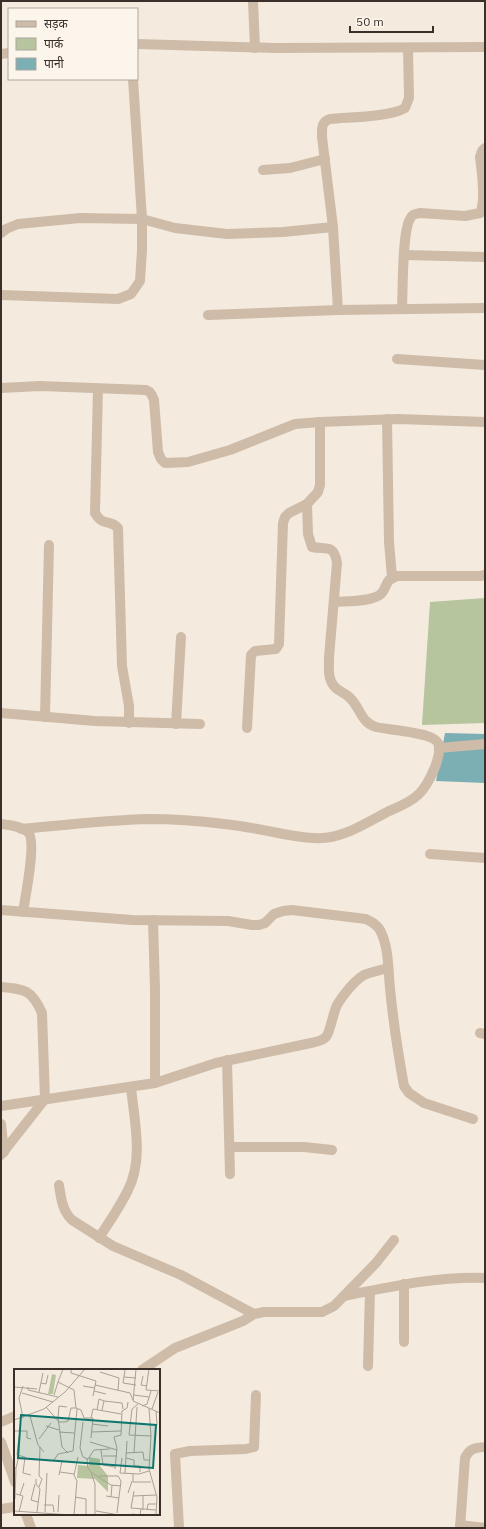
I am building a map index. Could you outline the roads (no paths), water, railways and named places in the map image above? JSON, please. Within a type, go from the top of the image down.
[{"type":"street","points":[[253,1],[255,48]]},
{"type":"street","points":[[138,44],[255,48],[485,47]]},
{"type":"street","points":[[338,310],[333,227],[322,136],[323,124],[326,120],[389,114],[399,112],[405,108],[409,98],[408,48]]},
{"type":"street","points":[[1,295],[118,299],[131,294],[140,281],[142,218],[134,80]]},
{"type":"street","points":[[402,308],[408,223],[413,214],[420,213],[466,216],[480,213],[483,210],[484,198],[480,158],[482,151],[485,148]]},
{"type":"street","points":[[263,170],[290,168],[325,159]]},
{"type":"street","points":[[1,233],[18,224],[80,218],[142,218],[175,228],[227,234],[283,232],[333,227]]},
{"type":"street","points":[[405,255],[485,257]]},
{"type":"street","points":[[208,315],[402,308],[485,308]]},
{"type":"street","points":[[397,360],[485,365]]},
{"type":"street","points":[[1,388],[40,386],[146,390],[153,395],[158,452],[161,459],[165,463],[170,464],[188,462],[230,450],[295,424],[387,419],[485,422]]},
{"type":"street","points":[[98,389],[95,513],[99,520],[115,524],[118,528],[119,534],[122,666],[129,706],[129,723]]},
{"type":"street","points":[[334,602],[362,600],[379,595],[385,589],[392,577],[389,542],[387,419]]},
{"type":"street","points":[[247,728],[251,655],[255,651],[276,649],[279,644],[283,523],[285,517],[289,513],[307,504],[313,499],[320,485],[320,422]]},
{"type":"street","points":[[22,829],[150,819],[225,824],[310,839],[331,837],[354,829],[409,802],[418,795],[425,786],[434,767],[439,748],[438,742],[428,736],[374,727],[368,724],[362,718],[356,704],[349,696],[331,682],[329,657],[337,563],[335,553],[332,550],[312,547],[308,534],[307,504]]},
{"type":"street","points":[[45,717],[49,545]]},
{"type":"street","points":[[392,577],[485,575]]},
{"type":"street","points":[[176,724],[181,637]]},
{"type":"street","points":[[1,713],[129,723],[200,724]]},
{"type":"street","points":[[439,748],[485,744]]},
{"type":"street","points":[[1,824],[22,829],[28,832],[31,836],[32,846],[23,912]]},
{"type":"street","points":[[430,854],[485,858]]},
{"type":"street","points":[[1,910],[132,920],[228,921],[252,925],[259,925],[274,914],[292,910],[366,919],[374,923],[379,929],[384,941],[404,1086],[409,1093],[424,1103],[473,1119]]},
{"type":"street","points":[[153,920],[155,1083]]},
{"type":"street","points":[[1,1106],[155,1083],[227,1060],[311,1043],[326,1037],[329,1032],[333,1014],[342,997],[363,976],[388,968]]},
{"type":"street","points":[[1,987],[27,992],[37,1000],[42,1013],[45,1099],[2,1153]]},
{"type":"street","points":[[227,1060],[230,1174]]},
{"type":"street","points":[[100,1238],[128,1190],[136,1169],[136,1134],[131,1087]]},
{"type":"street","points":[[1,1124],[2,1153]]},
{"type":"street","points":[[230,1147],[304,1147],[332,1150]]},
{"type":"street","points":[[59,1185],[62,1204],[72,1220],[114,1246],[182,1275],[254,1314]]},
{"type":"street","points":[[144,1369],[175,1348],[243,1321],[254,1314],[264,1312],[322,1312],[334,1306],[376,1263],[394,1240]]},
{"type":"street","points":[[344,1296],[404,1284],[449,1279],[485,1278]]},
{"type":"street","points":[[404,1284],[404,1342]]},
{"type":"street","points":[[368,1366],[370,1291]]},
{"type":"street","points":[[179,1528],[175,1454],[190,1451],[246,1449],[254,1447],[256,1394]]},
{"type":"street","points":[[1,1422],[14,1416]]},
{"type":"street","points":[[1,1442],[14,1479]]},
{"type":"street","points":[[485,1447],[475,1448],[468,1451],[465,1458],[460,1527],[485,1528]]},
{"type":"street","points":[[1,1509],[14,1507]]},
{"type":"street","points":[[26,1515],[31,1528]]},
{"type":"water","points":[[445,733],[485,734],[485,783],[436,781]]}]
